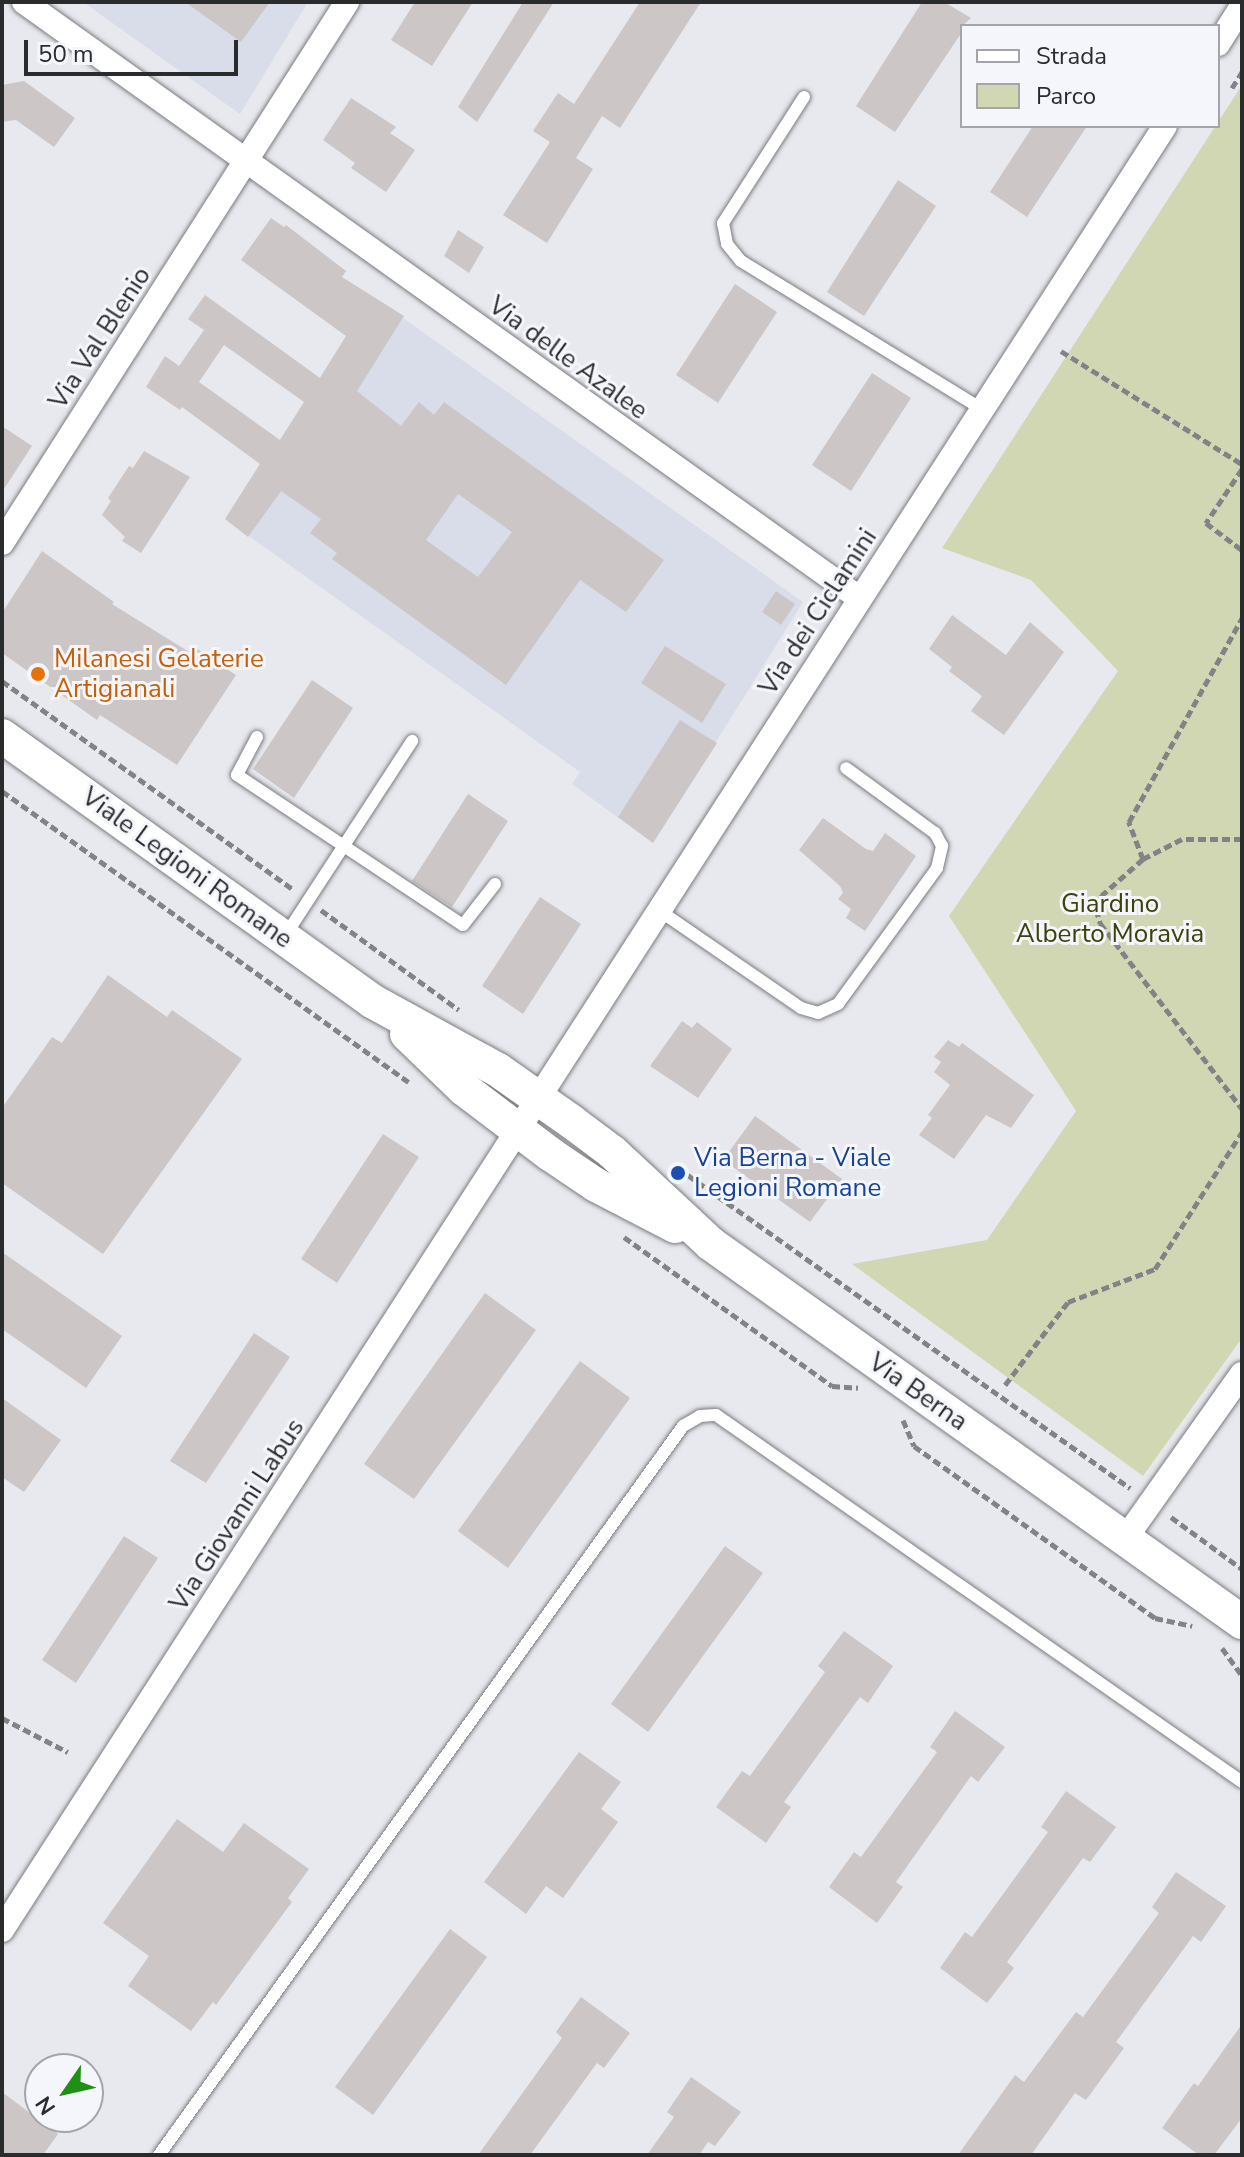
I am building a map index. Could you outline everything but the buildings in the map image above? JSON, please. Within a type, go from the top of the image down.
[{"type":"main road","name":"Viale Legioni Romane","points":[[2,736],[372,1001],[498,1070],[540,1099]]},
{"type":"main road","name":"Viale Legioni Romane","points":[[372,1001],[464,1089],[520,1131]]},
{"type":"main road","name":"Via Berna","points":[[540,1099],[612,1152],[711,1244],[1125,1539],[1231,1633]]},
{"type":"main road","name":"Via Berna","points":[[520,1131],[596,1185],[711,1244]]},
{"type":"street","name":"Via delle Azalee","points":[[24,2],[859,598]]},
{"type":"street","points":[[245,162],[347,2]]},
{"type":"street","points":[[1220,41],[1242,6]]},
{"type":"street","name":"Via dei Ciclamini","points":[[520,1131],[859,598],[1164,128]]},
{"type":"street","name":"Via Val Blenio","points":[[2,543],[245,162]]},
{"type":"street","name":"Via Giovanni Labus","points":[[2,1930],[520,1131]]},
{"type":"street","points":[[1125,1539],[1242,1374]]},
{"type":"lane","points":[[804,97],[723,223],[727,244],[741,261],[983,410]]},
{"type":"lane","points":[[257,737],[237,775],[463,925],[495,884]]},
{"type":"lane","points":[[284,938],[412,741]]},
{"type":"lane","points":[[660,911],[801,1008],[818,1013],[838,1004],[937,868],[942,846],[935,833],[846,768]]},
{"type":"lane","points":[[159,2155],[683,1426],[700,1416],[716,1415],[1242,1782]]},
{"type":"path","points":[[1232,88],[1242,72]]},
{"type":"path","points":[[1061,351],[1242,466],[1206,523],[1242,550]]},
{"type":"path","points":[[1143,859],[1129,822],[1242,618]]},
{"type":"path","points":[[2,681],[461,1012]]},
{"type":"path","points":[[2,791],[412,1085]]},
{"type":"path","points":[[1242,839],[1182,839],[1143,859],[1102,895],[1096,909],[1100,923],[1242,1109]]},
{"type":"path","points":[[1005,1385],[1068,1302],[1155,1269],[1242,1132]]},
{"type":"path","points":[[677,1167],[1135,1492]]},
{"type":"path","points":[[613,1229],[832,1386],[868,1389]]},
{"type":"path","points":[[899,1412],[914,1446],[1155,1618],[1195,1627]]},
{"type":"path","points":[[1162,1511],[1242,1569]]},
{"type":"path","points":[[1231,1633],[1242,1676]]},
{"type":"path","points":[[2,1718],[68,1752]]},
{"type":"shaded area","points":[[83,2],[308,2],[240,114]]},
{"type":"shaded area","points":[[372,296],[803,602],[653,843],[572,784],[580,772],[225,519],[249,481],[253,482]]},
{"type":"green space","name":"Giardino Alberto Moravia","points":[[1242,85],[1242,1338],[1143,1476],[852,1264],[987,1240],[1076,1111],[949,916],[1118,671],[1031,580],[942,548],[1214,128],[1220,128],[1220,119]]},
{"type":"place","name":"Milanesi Gelaterie Artigianali","points":[[38,674]]},
{"type":"place","name":"Via Berna - Viale Legioni Romane","points":[[678,1173]]}]
